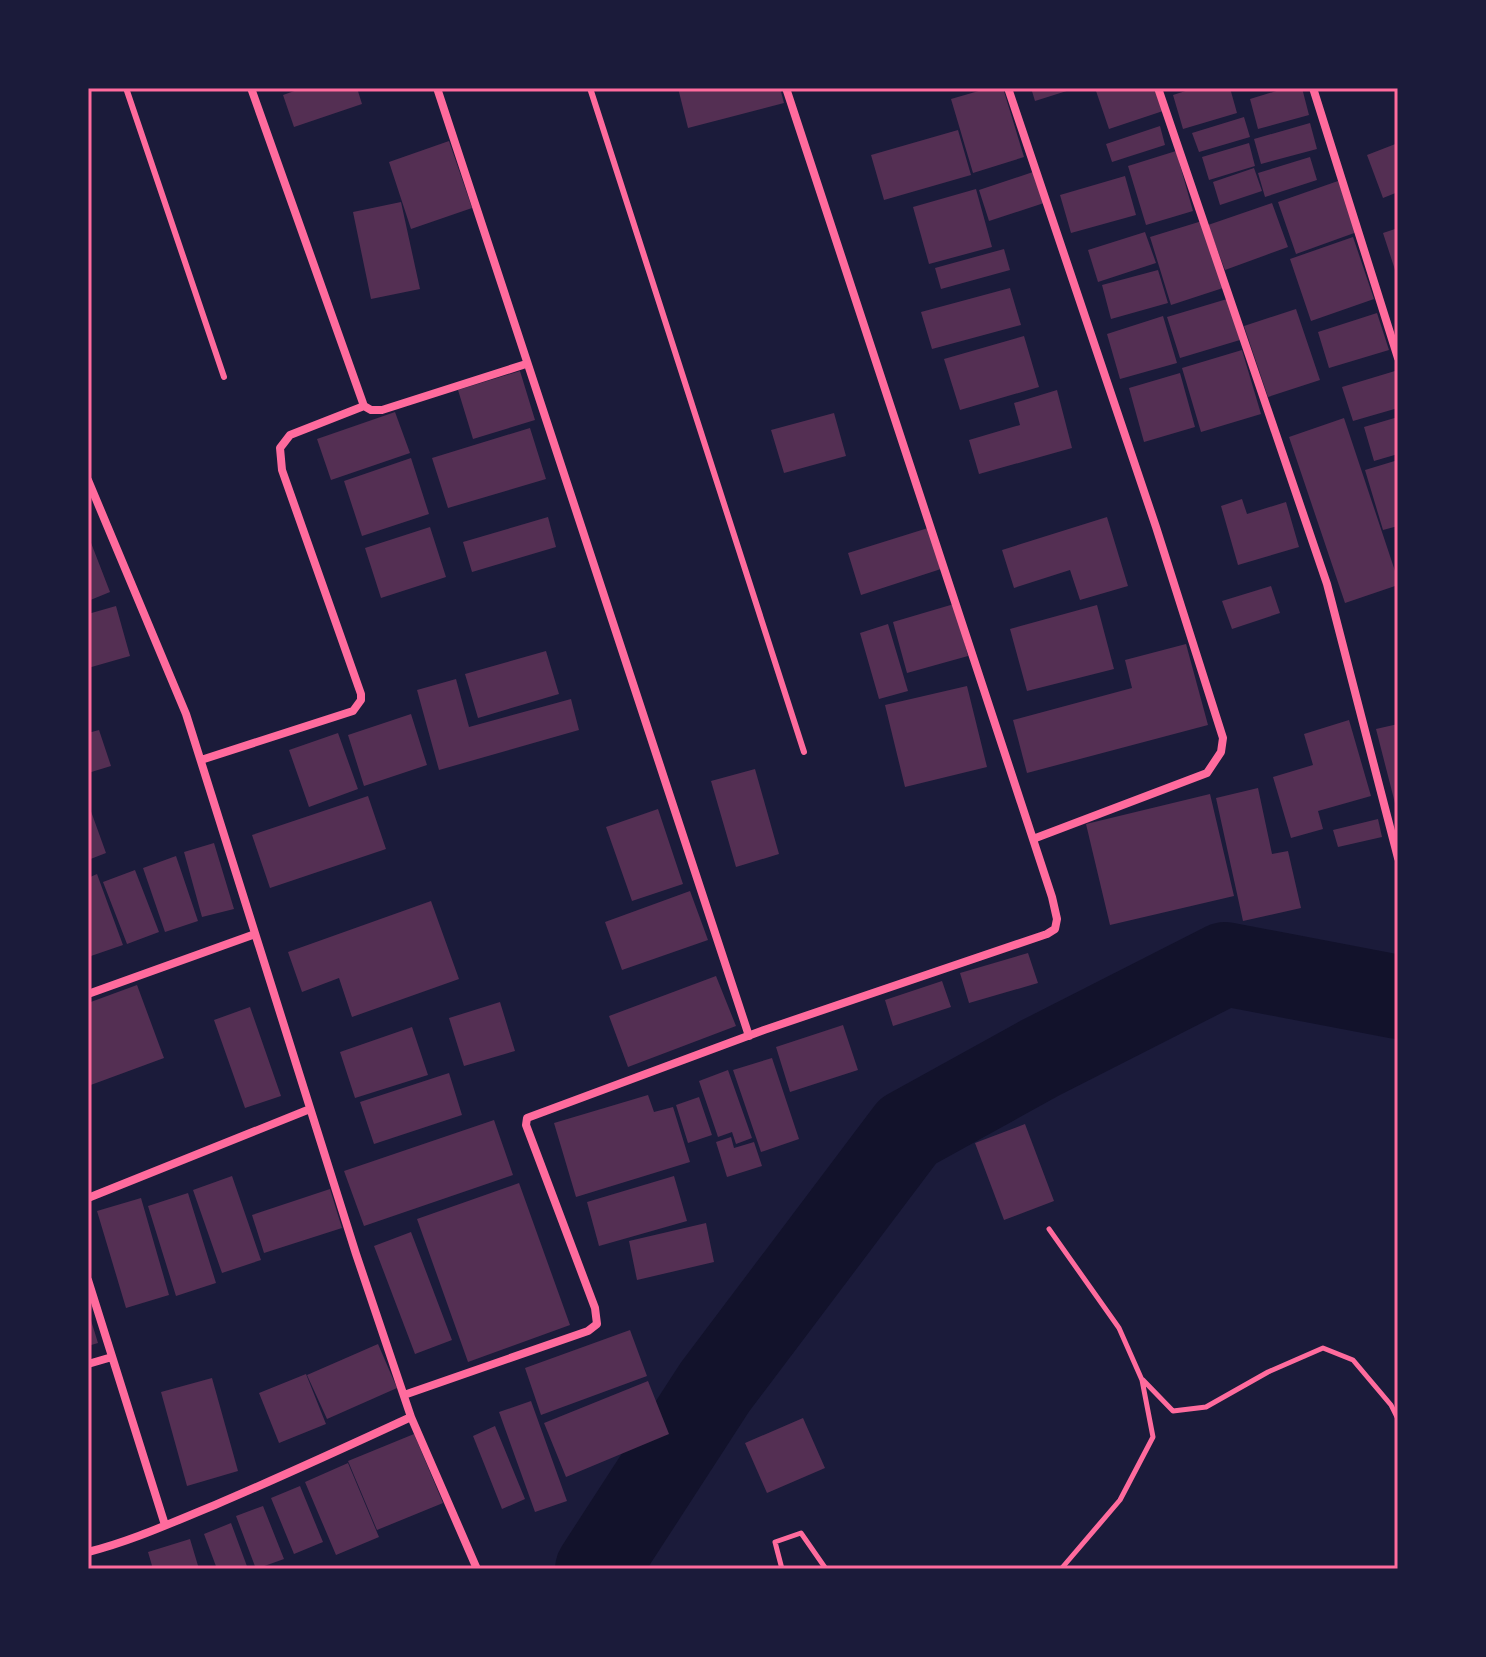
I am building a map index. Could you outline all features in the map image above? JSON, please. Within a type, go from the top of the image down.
[{"type":"street","points":[[251,88],[364,406],[382,410],[526,364]]},
{"type":"street","points":[[437,88],[749,1036]]},
{"type":"street","points":[[404,1395],[588,1331],[597,1324],[595,1308],[526,1125],[527,1118],[1055,929],[1057,919],[1052,897],[786,88]]},
{"type":"street","points":[[1008,88],[1151,512],[1223,738],[1221,752],[1207,773],[1033,839]]},
{"type":"street","points":[[1158,88],[1327,584],[1398,858]]},
{"type":"street","points":[[1313,88],[1398,358]]},
{"type":"street","points":[[201,760],[353,711],[361,700],[282,470],[280,448],[290,435],[364,406]]},
{"type":"street","points":[[88,480],[92,502],[186,714],[411,1417],[477,1569]]},
{"type":"street","points":[[88,994],[255,934]]},
{"type":"street","points":[[88,1198],[310,1109]]},
{"type":"street","points":[[88,1280],[165,1525]]},
{"type":"street","points":[[88,1364],[112,1357]]},
{"type":"street","points":[[88,1552],[119,1544],[165,1525],[411,1417]]},
{"type":"lane","points":[[126,88],[224,377]]},
{"type":"lane","points":[[590,88],[804,752]]},
{"type":"path","points":[[1049,1229],[1119,1328],[1142,1380],[1153,1437],[1120,1500],[1061,1569]]},
{"type":"path","points":[[1142,1380],[1173,1411],[1206,1407],[1268,1372],[1323,1348],[1353,1360],[1391,1405],[1398,1419]]},
{"type":"path","points":[[782,1569],[775,1542],[801,1533],[826,1569]]},
{"type":"building","points":[[303,88],[357,88],[362,104],[294,127],[283,95]]},
{"type":"building","points":[[678,88],[780,88],[784,103],[688,128]]},
{"type":"building","points":[[989,88],[1003,88],[1024,157],[973,173],[951,99]]},
{"type":"building","points":[[1031,88],[1073,88],[1073,89],[1035,101]]},
{"type":"building","points":[[1095,88],[1155,88],[1163,111],[1109,129]]},
{"type":"building","points":[[1195,88],[1230,88],[1237,113],[1183,129],[1173,95]]},
{"type":"building","points":[[1286,88],[1302,88],[1309,115],[1258,129],[1250,99]]},
{"type":"building","points":[[1244,117],[1250,137],[1199,152],[1192,133]]},
{"type":"building","points":[[1310,123],[1317,149],[1261,164],[1254,139]]},
{"type":"building","points":[[1160,126],[1165,145],[1112,162],[1106,144]]},
{"type":"building","points":[[958,130],[971,175],[884,200],[871,155]]},
{"type":"building","points":[[449,141],[472,208],[411,229],[389,162]]},
{"type":"building","points":[[1249,143],[1255,166],[1209,180],[1202,157]]},
{"type":"building","points":[[1398,143],[1398,192],[1383,198],[1367,155]]},
{"type":"building","points":[[1176,151],[1193,211],[1146,225],[1128,166]]},
{"type":"building","points":[[1310,157],[1317,180],[1265,197],[1258,173]]},
{"type":"building","points":[[1254,168],[1262,191],[1220,205],[1213,182]]},
{"type":"building","points":[[1033,172],[1044,203],[989,221],[979,190]]},
{"type":"building","points":[[1125,176],[1136,215],[1071,233],[1060,195]]},
{"type":"building","points":[[1338,181],[1357,232],[1296,254],[1278,202]]},
{"type":"building","points":[[976,189],[992,247],[929,264],[913,207]]},
{"type":"building","points":[[401,202],[420,289],[371,299],[353,212]]},
{"type":"building","points":[[1272,203],[1288,247],[1225,270],[1208,225]]},
{"type":"building","points":[[1202,221],[1223,288],[1171,305],[1150,237]]},
{"type":"building","points":[[1398,228],[1398,276],[1397,276],[1383,233]]},
{"type":"building","points":[[1145,232],[1156,263],[1098,282],[1088,250]]},
{"type":"building","points":[[1353,237],[1374,299],[1311,321],[1290,259]]},
{"type":"building","points":[[1004,249],[1010,270],[941,289],[935,268]]},
{"type":"building","points":[[1158,270],[1168,303],[1111,319],[1102,285]]},
{"type":"building","points":[[1010,288],[1021,325],[932,349],[921,312]]},
{"type":"building","points":[[1227,299],[1240,340],[1180,358],[1167,317]]},
{"type":"building","points":[[1296,309],[1320,380],[1268,397],[1244,326]]},
{"type":"building","points":[[1377,313],[1389,350],[1329,368],[1318,332]]},
{"type":"building","points":[[1163,316],[1177,363],[1120,379],[1107,334]]},
{"type":"building","points":[[1024,336],[1039,387],[960,410],[944,359]]},
{"type":"building","points":[[1242,350],[1261,414],[1201,432],[1182,368]]},
{"type":"building","points":[[520,371],[535,420],[473,439],[458,390]]},
{"type":"building","points":[[1395,371],[1398,408],[1353,421],[1342,387]]},
{"type":"building","points":[[1180,373],[1195,427],[1144,442],[1129,388]]},
{"type":"building","points":[[1057,390],[1072,448],[979,474],[969,440],[1020,425],[1014,403]]},
{"type":"building","points":[[395,412],[410,453],[331,480],[317,439]]},
{"type":"building","points":[[834,413],[846,456],[784,473],[771,430]]},
{"type":"building","points":[[1398,417],[1398,454],[1374,461],[1364,427]]},
{"type":"building","points":[[1344,418],[1398,580],[1398,585],[1345,603],[1289,437]]},
{"type":"building","points":[[530,428],[546,479],[448,508],[432,458]]},
{"type":"building","points":[[411,458],[429,514],[362,536],[344,481]]},
{"type":"building","points":[[1398,460],[1398,526],[1383,530],[1365,470]]},
{"type":"building","points":[[1242,499],[1247,514],[1286,502],[1299,547],[1238,565],[1221,506]]},
{"type":"building","points":[[548,517],[556,547],[472,572],[463,542]]},
{"type":"building","points":[[1107,517],[1128,586],[1080,600],[1070,570],[1014,588],[1002,550]]},
{"type":"building","points":[[430,527],[446,577],[381,598],[365,548]]},
{"type":"building","points":[[928,528],[941,569],[861,595],[848,553]]},
{"type":"building","points":[[88,535],[110,592],[88,601]]},
{"type":"building","points":[[1271,586],[1280,613],[1232,629],[1222,601]]},
{"type":"building","points":[[954,604],[968,656],[907,673],[893,622]]},
{"type":"building","points":[[1097,605],[1114,669],[1027,691],[1010,629]]},
{"type":"building","points":[[116,606],[130,656],[88,668],[88,614]]},
{"type":"building","points":[[888,624],[908,691],[879,699],[860,633]]},
{"type":"building","points":[[1186,644],[1208,725],[1027,773],[1013,720],[1132,688],[1125,660]]},
{"type":"building","points":[[546,651],[559,694],[478,718],[465,674]]},
{"type":"building","points":[[456,679],[469,727],[571,699],[579,730],[439,770],[417,690]]},
{"type":"building","points":[[967,686],[987,767],[905,787],[885,705]]},
{"type":"building","points":[[411,714],[427,765],[364,786],[348,735]]},
{"type":"building","points":[[1349,720],[1371,796],[1318,811],[1323,829],[1291,838],[1273,777],[1313,765],[1304,734]]},
{"type":"building","points":[[1398,724],[1398,811],[1397,811],[1376,729]]},
{"type":"building","points":[[99,730],[111,766],[88,773],[88,733]]},
{"type":"building","points":[[338,733],[358,789],[309,807],[289,750]]},
{"type":"building","points":[[755,769],[779,854],[736,867],[711,781]]},
{"type":"building","points":[[1258,788],[1272,854],[1288,851],[1301,908],[1243,921],[1216,798]]},
{"type":"building","points":[[1210,794],[1234,896],[1110,925],[1086,824]]},
{"type":"building","points":[[368,796],[386,849],[270,888],[252,835]]},
{"type":"building","points":[[88,803],[106,853],[88,860]]},
{"type":"building","points":[[658,809],[683,884],[632,901],[606,827]]},
{"type":"building","points":[[1378,819],[1382,837],[1338,847],[1333,830]]},
{"type":"building","points":[[214,843],[234,909],[202,917],[184,852]]},
{"type":"building","points":[[176,856],[198,921],[165,932],[143,868]]},
{"type":"building","points":[[135,870],[159,932],[127,944],[103,882]]},
{"type":"building","points":[[97,874],[123,945],[88,957],[88,878]]},
{"type":"building","points":[[690,891],[708,940],[622,970],[605,922]]},
{"type":"building","points":[[431,901],[459,979],[352,1017],[339,978],[302,992],[288,952]]},
{"type":"building","points":[[1028,953],[1038,983],[969,1003],[960,973]]},
{"type":"building","points":[[716,976],[736,1026],[628,1067],[609,1016]]},
{"type":"building","points":[[942,981],[951,1007],[893,1026],[885,1000]]},
{"type":"building","points":[[137,985],[164,1058],[88,1086],[88,1003]]},
{"type":"building","points":[[500,1002],[515,1051],[464,1066],[449,1018]]},
{"type":"building","points":[[250,1007],[281,1096],[245,1108],[214,1020]]},
{"type":"building","points":[[843,1025],[858,1070],[790,1092],[776,1047]]},
{"type":"building","points":[[412,1027],[428,1075],[355,1098],[340,1052]]},
{"type":"building","points":[[772,1058],[799,1139],[761,1152],[733,1070]]},
{"type":"building","points":[[728,1070],[752,1138],[736,1144],[732,1132],[718,1137],[699,1081]]},
{"type":"building","points":[[449,1073],[462,1115],[374,1144],[360,1102]]},
{"type":"building","points":[[648,1095],[654,1112],[673,1107],[690,1162],[576,1197],[554,1123]]},
{"type":"building","points":[[699,1097],[712,1135],[688,1143],[676,1105]]},
{"type":"building","points":[[494,1120],[513,1175],[364,1226],[344,1171]]},
{"type":"building","points":[[1025,1124],[1054,1201],[1004,1220],[975,1143]]},
{"type":"building","points":[[731,1137],[734,1148],[754,1142],[762,1166],[727,1177],[716,1142]]},
{"type":"building","points":[[232,1176],[261,1260],[222,1273],[193,1190]]},
{"type":"building","points":[[674,1176],[687,1221],[599,1246],[587,1202]]},
{"type":"building","points":[[519,1183],[570,1325],[468,1362],[417,1219]]},
{"type":"building","points":[[330,1189],[342,1228],[264,1253],[252,1215]]},
{"type":"building","points":[[188,1193],[216,1283],[176,1296],[148,1206]]},
{"type":"building","points":[[141,1198],[169,1295],[126,1308],[97,1211]]},
{"type":"building","points":[[706,1223],[714,1262],[637,1280],[629,1241]]},
{"type":"building","points":[[411,1232],[452,1340],[415,1354],[374,1246]]},
{"type":"building","points":[[88,1315],[98,1343],[88,1346]]},
{"type":"building","points":[[630,1330],[647,1376],[541,1415],[525,1368]]},
{"type":"building","points":[[378,1344],[397,1388],[327,1419],[307,1375]]},
{"type":"building","points":[[306,1374],[326,1424],[279,1443],[259,1393]]},
{"type":"building","points":[[212,1378],[238,1471],[187,1486],[161,1392]]},
{"type":"building","points":[[648,1381],[669,1434],[566,1477],[544,1423]]},
{"type":"building","points":[[531,1401],[567,1501],[535,1512],[499,1412]]},
{"type":"building","points":[[803,1418],[825,1468],[767,1493],[745,1443]]},
{"type":"building","points":[[495,1426],[525,1499],[502,1509],[473,1436]]},
{"type":"building","points":[[414,1434],[443,1503],[377,1530],[348,1461]]},
{"type":"building","points":[[348,1463],[379,1537],[336,1555],[305,1482]]},
{"type":"building","points":[[300,1486],[323,1542],[294,1554],[271,1498]]},
{"type":"building","points":[[263,1506],[284,1559],[256,1569],[236,1516]]},
{"type":"building","points":[[231,1523],[248,1569],[217,1569],[204,1534]]},
{"type":"building","points":[[190,1539],[199,1569],[153,1569],[148,1552]]},
{"type":"waterway","points":[[597,1569],[715,1387],[908,1131],[1040,1058],[1225,964],[1398,997]]}]
